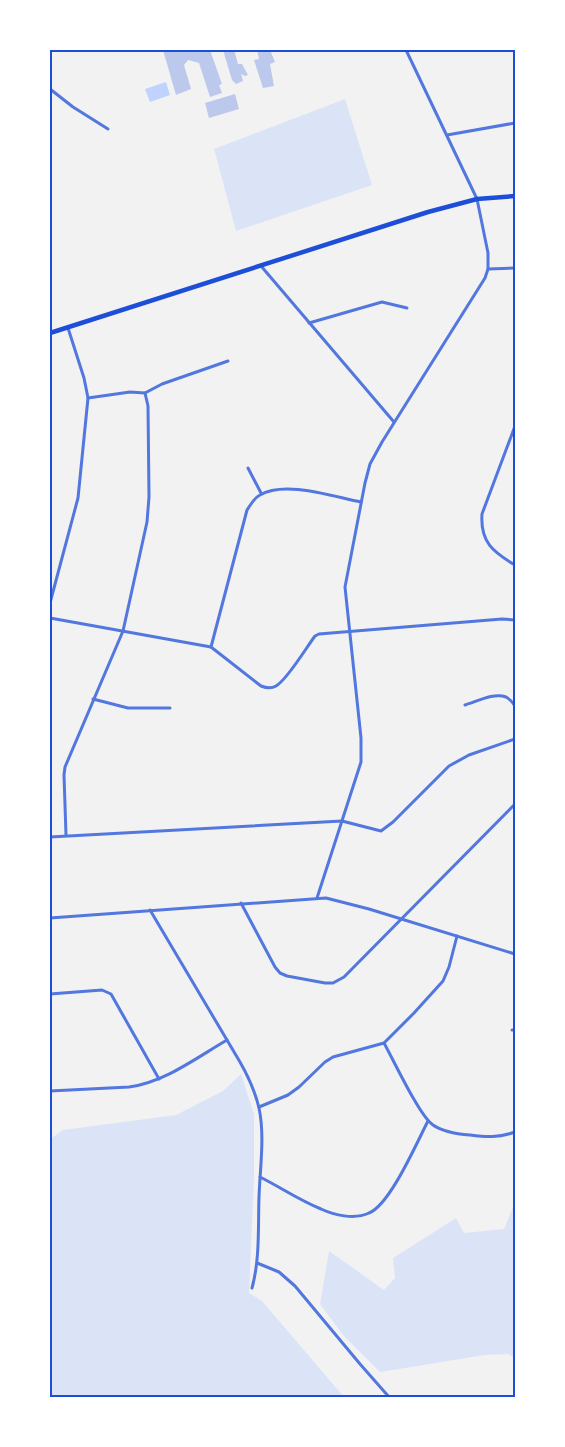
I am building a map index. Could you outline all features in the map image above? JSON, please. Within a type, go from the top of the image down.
[{"type":"main road","points":[[50,333],[428,212],[477,199],[515,196]]},
{"type":"street","points":[[317,898],[342,822],[362,750],[349,630],[346,579],[370,464],[394,422],[485,278],[488,269],[488,253],[477,199],[406,50]]},
{"type":"street","points":[[50,89],[72,107],[108,129]]},
{"type":"street","points":[[447,135],[515,124]]},
{"type":"street","points":[[260,266],[394,422]]},
{"type":"street","points":[[488,269],[515,268]]},
{"type":"street","points":[[308,323],[382,302],[407,308]]},
{"type":"street","points":[[50,603],[78,498],[88,398],[84,378],[68,328]]},
{"type":"street","points":[[88,398],[130,392],[145,393],[162,384],[228,361]]},
{"type":"street","points":[[66,835],[65,767],[123,631],[147,522],[148,406],[145,393]]},
{"type":"street","points":[[515,426],[482,514],[481,524],[483,534],[489,546],[497,554],[515,565]]},
{"type":"street","points":[[248,468],[261,494]]},
{"type":"street","points":[[211,647],[247,510],[256,497],[275,489],[296,489],[361,502]]},
{"type":"street","points":[[50,618],[211,647],[266,688],[272,688],[281,682],[315,636],[325,632],[502,619],[515,620]]},
{"type":"street","points":[[465,706],[494,696],[500,696],[506,697],[515,706]]},
{"type":"street","points":[[93,699],[128,708],[170,708]]},
{"type":"street","points":[[50,836],[342,822],[378,831],[385,829],[449,766],[469,755],[515,739]]},
{"type":"street","points":[[241,903],[279,972],[290,977],[333,983],[343,978],[515,804]]},
{"type":"street","points":[[50,918],[317,898],[350,904],[515,954]]},
{"type":"street","points":[[150,910],[248,1075],[259,1107],[261,1123],[257,1263],[252,1288]]},
{"type":"street","points":[[259,1107],[288,1095],[333,1057],[384,1042],[443,981],[449,967],[457,936]]},
{"type":"street","points":[[50,994],[102,990],[112,994],[159,1079]]},
{"type":"street","points":[[50,1091],[129,1087],[159,1079],[227,1040]]},
{"type":"street","points":[[384,1042],[428,1121],[444,1130],[465,1135],[496,1137],[515,1132]]},
{"type":"street","points":[[260,1177],[305,1202],[329,1212],[349,1216],[369,1213],[377,1208],[393,1187],[428,1121]]},
{"type":"street","points":[[257,1263],[279,1272],[295,1286],[389,1397]]},
{"type":"shaded area","points":[[345,99],[372,185],[236,231],[214,149]]},
{"type":"shaded area","points":[[241,1074],[254,1114],[254,1178],[249,1293],[262,1301],[344,1397],[50,1397],[50,1139],[63,1130],[176,1115],[223,1091]]},
{"type":"shaded area","points":[[515,1202],[515,1358],[508,1354],[485,1355],[380,1372],[343,1335],[320,1304],[329,1251],[384,1290],[395,1278],[393,1258],[456,1218],[464,1233],[504,1229]]},
{"type":"water","points":[[166,82],[170,95],[150,102],[145,89]]},
{"type":"building","points":[[163,50],[210,50],[222,84],[219,85],[222,93],[210,97],[199,63],[188,60],[184,65],[191,89],[176,95]]},
{"type":"building","points":[[223,50],[234,50],[238,64],[242,64],[248,75],[241,74],[243,81],[236,84],[232,80]]},
{"type":"building","points":[[257,50],[270,50],[275,62],[270,64],[274,86],[263,88],[254,60],[259,59]]},
{"type":"building","points":[[235,94],[239,109],[209,118],[205,103]]}]
